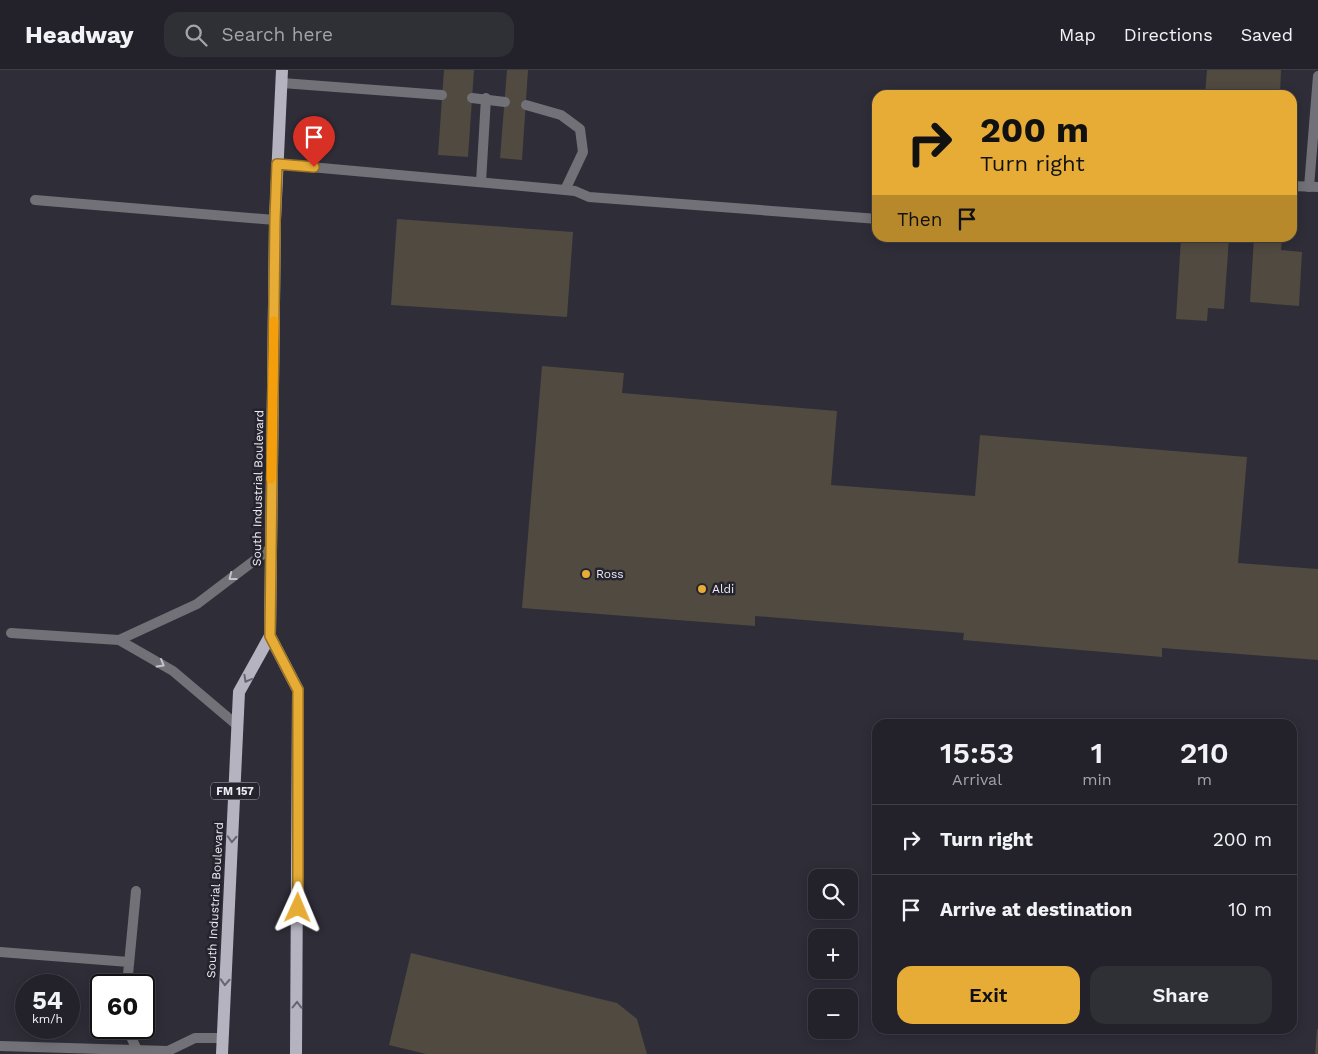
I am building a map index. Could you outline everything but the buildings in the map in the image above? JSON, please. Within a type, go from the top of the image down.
[{"type":"main road","name":"South Industrial Boulevard","points":[[282,76],[275,220],[270,636],[298,690],[296,1054]]},
{"type":"main road","name":"South Industrial Boulevard","points":[[222,1054],[239,692],[270,636]]},
{"type":"street","points":[[282,76],[442,95]]},
{"type":"street","points":[[1297,186],[1314,187],[1318,76]]},
{"type":"street","points":[[472,98],[486,98],[505,102]]},
{"type":"street","points":[[482,182],[486,98]]},
{"type":"street","points":[[526,105],[561,115],[580,129],[583,152],[565,190]]},
{"type":"street","points":[[277,164],[575,191],[589,197],[872,219]]},
{"type":"street","points":[[35,200],[275,220]]},
{"type":"street","points":[[119,640],[197,604],[271,548]]},
{"type":"street","points":[[11,633],[119,640],[173,671],[238,726]]},
{"type":"street","points":[[128,974],[136,891]]},
{"type":"street","points":[[0,952],[129,962]]},
{"type":"street","points":[[0,1046],[168,1050],[195,1038],[223,1038]]},
{"type":"street","points":[[132,1039],[137,1050]]},
{"type":"slow traffic","points":[[271,479],[274,321]]},
{"type":"place","name":"Ross","points":[[586,574]]},
{"type":"place","name":"Aldi","points":[[702,589]]},
{"type":"route","points":[[298,908],[298,690],[270,636],[275,220],[277,164],[314,167]]}]
